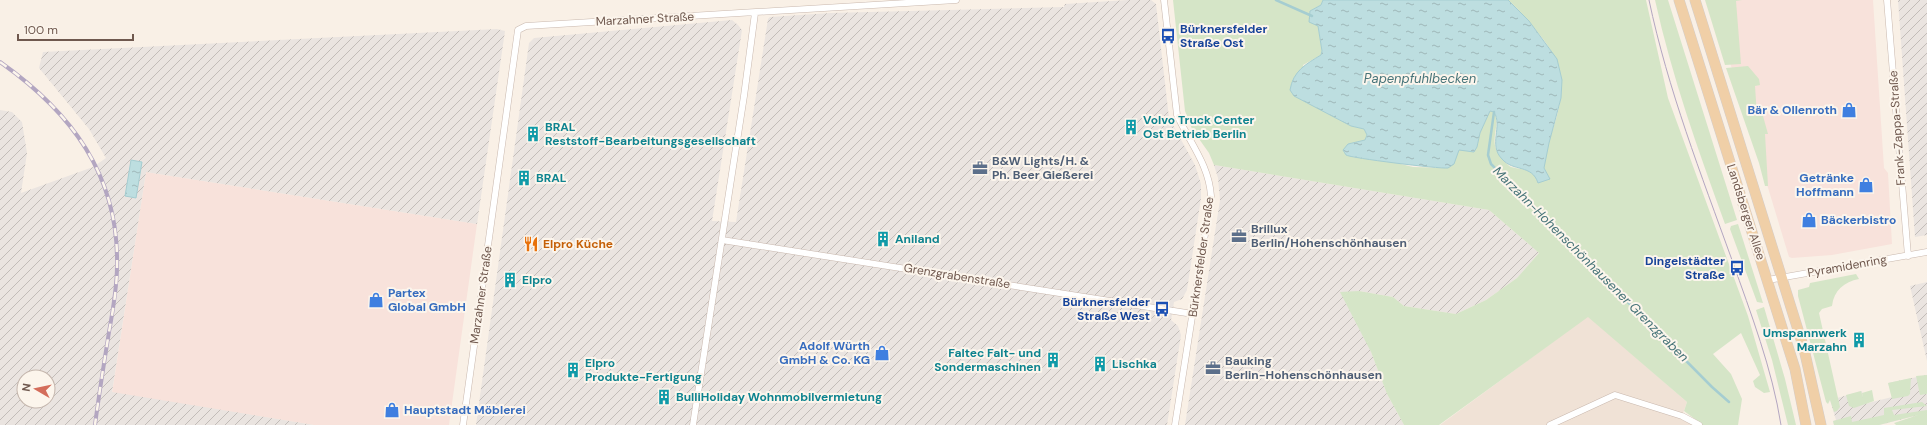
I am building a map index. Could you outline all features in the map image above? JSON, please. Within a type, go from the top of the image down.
[{"type":"main road","name":"Landsberger Allee","points":[[1679,0],[1795,369],[1806,425]]},
{"type":"main road","name":"Landsberger Allee","points":[[1695,0],[1804,350],[1821,425]]},
{"type":"street","points":[[693,425],[744,96],[755,13],[956,0]]},
{"type":"street","name":"Bürknersfelder Straße","points":[[1164,0],[1177,115],[1203,162],[1210,184],[1211,196],[1176,425]]},
{"type":"street","name":"Frank-Zappa-Straße","points":[[1887,0],[1908,256]]},
{"type":"street","name":"Marzahner Straße","points":[[463,425],[518,30],[526,26],[755,13]]},
{"type":"street","name":"Grenzgrabenstraße","points":[[722,240],[1193,314]]},
{"type":"street","name":"Pyramidenring","points":[[1768,280],[1927,252]]},
{"type":"street","points":[[1550,425],[1614,395],[1685,418],[1699,425]]},
{"type":"shaded area","points":[[1151,0],[1156,4],[1169,118],[1195,165],[1201,184],[1201,198],[1187,290],[1182,299],[1174,302],[1171,320],[1178,326],[1181,335],[1167,425],[476,425],[529,43],[534,38],[732,20],[738,25],[742,30],[712,221],[736,222],[768,19],[770,17],[831,13],[1064,7],[1065,4]]},
{"type":"shaded area","points":[[1711,0],[1873,0],[1884,168],[1888,173],[1892,244],[1832,255],[1789,257]]},
{"type":"shaded area","points":[[1898,0],[1927,0],[1927,235],[1915,237]]},
{"type":"shaded area","points":[[497,29],[505,31],[477,224],[146,172],[112,392],[314,425],[0,425],[0,110],[12,112],[22,122],[27,153],[21,193],[93,167],[106,158],[89,129],[39,68],[43,52]]},
{"type":"shaded area","points":[[1214,165],[1489,210],[1539,253],[1517,278],[1486,300],[1456,314],[1404,306],[1393,297],[1359,291],[1371,352],[1387,394],[1404,425],[1185,425],[1220,200],[1218,178]]},
{"type":"shaded area","points":[[146,172],[477,224],[449,425],[314,425],[112,393]]},
{"type":"shaded area","points":[[1927,282],[1927,361],[1910,286]]},
{"type":"shaded area","points":[[1588,316],[1687,402],[1681,419],[1693,425],[1440,425]]},
{"type":"shaded area","points":[[1927,375],[1927,413],[1879,425],[1834,425],[1833,421],[1836,420],[1830,400],[1862,391],[1864,404],[1892,397],[1888,383]]},
{"type":"green space","points":[[1173,0],[1323,0],[1321,5],[1310,11],[1318,26],[1322,51],[1321,55],[1303,65],[1313,105],[1351,126],[1364,129],[1367,135],[1365,140],[1348,144],[1353,157],[1393,162],[1413,167],[1448,168],[1459,150],[1477,147],[1480,133],[1490,111],[1494,112],[1496,116],[1495,146],[1498,153],[1511,167],[1528,170],[1534,174],[1538,182],[1549,179],[1544,168],[1544,164],[1547,148],[1558,113],[1562,87],[1561,76],[1553,54],[1545,42],[1515,6],[1508,0],[1646,0],[1668,98],[1748,316],[1770,392],[1764,393],[1755,387],[1753,381],[1760,375],[1741,333],[1713,354],[1731,374],[1742,399],[1738,425],[1703,425],[1684,411],[1687,402],[1588,317],[1439,425],[1404,425],[1387,394],[1371,352],[1340,292],[1359,291],[1393,297],[1404,306],[1456,314],[1486,300],[1517,278],[1539,253],[1489,210],[1214,165],[1209,153],[1192,129],[1185,111]]},
{"type":"green space","points":[[1655,0],[1668,0],[1737,220],[1725,224],[1695,141],[1669,57]]},
{"type":"green space","points":[[1705,0],[1742,0],[1736,1],[1741,64],[1725,65]]},
{"type":"green space","points":[[1748,66],[1759,79],[1760,85],[1755,86],[1757,116],[1763,116],[1768,134],[1765,134],[1768,186],[1765,186],[1759,163],[1726,68]]},
{"type":"green space","points":[[1738,224],[1763,303],[1757,302],[1730,229],[1731,226]]},
{"type":"green space","points":[[1856,274],[1859,279],[1844,285],[1837,291],[1832,306],[1822,309],[1819,313],[1840,407],[1834,412],[1830,400],[1828,404],[1826,402],[1798,296],[1798,290],[1809,287],[1810,283]]},
{"type":"green space","points":[[1764,307],[1785,379],[1796,425],[1788,425],[1772,360],[1756,310]]},
{"type":"green space","points":[[1927,375],[1927,394],[1920,395],[1916,376]]},
{"type":"green space","points":[[1911,378],[1910,394],[1908,396],[1892,399],[1888,383]]},
{"type":"green space","points":[[1872,390],[1874,401],[1854,408],[1849,406],[1846,395],[1861,391],[1863,398],[1862,393]]},
{"type":"green space","points":[[1922,402],[1927,406],[1892,410],[1894,415],[1927,410],[1927,425],[1896,425],[1894,423],[1918,415],[1879,425],[1834,425],[1833,421],[1851,416],[1852,422],[1884,415],[1884,408]]},
{"type":"water","name":"Papenpfuhlbecken","points":[[1323,0],[1508,0],[1529,21],[1557,59],[1562,80],[1561,98],[1544,168],[1550,179],[1538,183],[1535,177],[1527,170],[1511,166],[1502,159],[1496,148],[1496,117],[1494,112],[1490,111],[1480,133],[1477,147],[1474,152],[1459,150],[1454,164],[1448,168],[1395,163],[1346,155],[1343,150],[1348,144],[1365,140],[1367,135],[1364,129],[1351,126],[1294,96],[1290,90],[1297,73],[1305,65],[1321,55],[1322,51],[1318,26],[1309,22],[1310,11],[1321,5]]},
{"type":"water","points":[[131,160],[142,162],[136,198],[125,196]]},
{"type":"waterway","points":[[1276,0],[1312,16]]},
{"type":"waterway","name":"Marzahn-Hohenschönhausener Grenzgraben","points":[[1494,112],[1488,155],[1491,164],[1712,387],[1729,402]]},
{"type":"tram line","points":[[1649,0],[1675,99],[1767,362],[1781,425]]},
{"type":"railway","points":[[0,62],[49,102],[69,125],[86,149],[100,175],[110,203],[115,233],[117,266],[116,282],[95,425]]},
{"type":"place","name":"Bürknersfelder Straße Ost","points":[[1168,36]]},
{"type":"place","name":"Bär & Ollenroth","points":[[1849,110]]},
{"type":"place","name":"Volvo Truck Center Ost Betrieb Berlin","points":[[1131,127]]},
{"type":"place","name":"BRAL Reststoff-Bearbeitungsgesellschaft","points":[[533,134]]},
{"type":"place","name":"B&W Lights/H. & Ph. Beer Gießerei","points":[[980,168]]},
{"type":"place","name":"BRAL","points":[[524,178]]},
{"type":"place","name":"Getränke Hoffmann","points":[[1866,185]]},
{"type":"place","name":"Bäckerbistro","points":[[1809,220]]},
{"type":"place","name":"Brillux Berlin/Hohenschönhausen","points":[[1239,236]]},
{"type":"place","name":"Aniland","points":[[883,239]]},
{"type":"place","name":"Elpro Küche","points":[[531,244]]},
{"type":"place","name":"Dingelstädter Straße","points":[[1737,268]]},
{"type":"place","name":"Elpro","points":[[510,280]]},
{"type":"place","name":"Partex Global GmbH","points":[[376,300]]},
{"type":"place","name":"Bürknersfelder Straße West","points":[[1162,309]]},
{"type":"place","name":"Umspannwerk Marzahn","points":[[1859,340]]},
{"type":"place","name":"Adolf Würth GmbH & Co. KG","points":[[882,353]]},
{"type":"place","name":"Faltec Falt- und Sondermaschinen","points":[[1053,360]]},
{"type":"place","name":"Lischka","points":[[1100,364]]},
{"type":"place","name":"Bauking Berlin-Hohenschönhausen","points":[[1213,368]]},
{"type":"place","name":"Elpro Produkte-Fertigung","points":[[573,370]]},
{"type":"place","name":"BulliHoliday Wohnmobilvermietung","points":[[664,397]]},
{"type":"place","name":"Hauptstadt Möblerei","points":[[392,410]]}]
